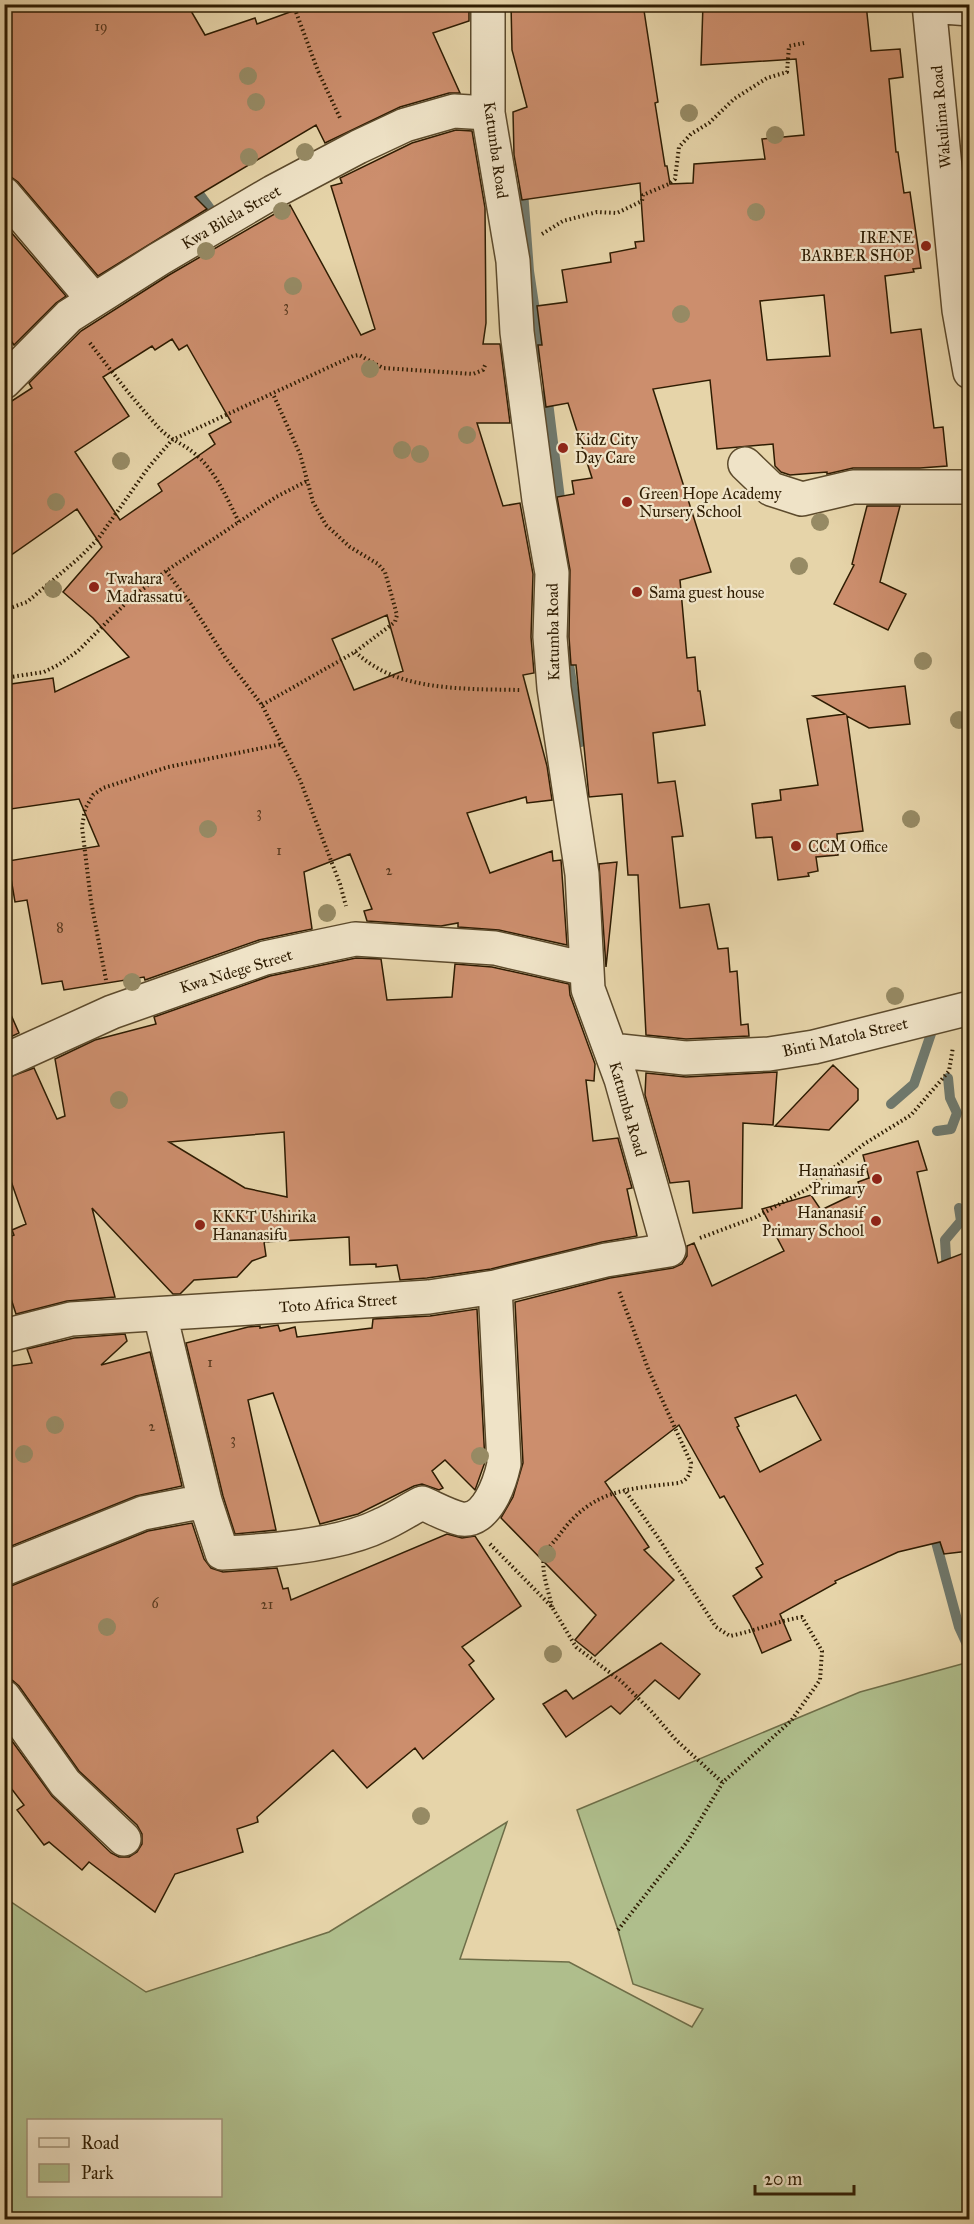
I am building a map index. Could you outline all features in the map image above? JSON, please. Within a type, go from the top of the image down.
[{"type":"street","name":"Katumba Road","points":[[488,4],[488,113],[513,261],[517,332],[539,501],[552,573],[550,636],[554,688],[582,874],[588,989],[600,1027],[611,1050],[669,1250]]},
{"type":"street","points":[[930,5],[969,9]]},
{"type":"street","name":"Wakulima Road","points":[[930,5],[959,310],[969,372]]},
{"type":"street","name":"Kwa Bilela Street","points":[[4,382],[81,308],[273,192],[405,125],[454,111],[488,113]]},
{"type":"street","points":[[4,194],[81,308]]},
{"type":"street","points":[[744,464],[771,489],[802,499],[854,487],[969,487]]},
{"type":"street","name":"Kwa Ndege Street","points":[[4,1061],[112,1012],[265,958],[355,939],[495,948],[586,969]]},
{"type":"street","name":"Binti Matola Street","points":[[611,1050],[685,1058],[769,1054],[814,1047],[964,1009]]},
{"type":"street","name":"Toto Africa Street","points":[[4,1336],[71,1319],[429,1297],[495,1287],[606,1260],[669,1250]]},
{"type":"street","points":[[160,1314],[206,1501],[222,1553],[292,1547],[333,1540],[380,1526],[422,1503],[463,1519],[474,1516],[488,1505],[499,1485],[504,1464],[495,1287]]},
{"type":"street","points":[[4,1569],[143,1513],[206,1501]]},
{"type":"street","points":[[4,1697],[65,1784],[124,1839]]},
{"type":"path","points":[[293,4],[318,71],[348,135],[358,147]]},
{"type":"path","points":[[513,261],[528,254],[541,235],[563,221],[597,212],[616,213],[642,201],[643,195],[669,184],[675,179],[679,147],[691,134],[709,123],[734,99],[767,78],[787,72],[789,46],[804,43]]},
{"type":"path","points":[[81,308],[128,392],[172,440],[192,452],[208,468],[221,486],[238,522]]},
{"type":"path","points":[[4,610],[27,602],[98,539],[148,468],[172,440],[359,355],[383,368],[473,374],[483,370],[486,366],[486,348],[490,341],[507,333],[517,332]]},
{"type":"path","points":[[262,705],[355,652],[395,621],[397,615],[385,572],[378,564],[350,547],[326,525],[313,502],[300,454],[273,394]]},
{"type":"path","points":[[4,678],[44,672],[58,665],[78,651],[129,600],[166,572],[276,497],[307,481]]},
{"type":"path","points":[[166,572],[191,604],[225,657],[262,705],[300,780],[340,884],[355,939]]},
{"type":"path","points":[[355,652],[375,667],[402,679],[480,691],[554,688]]},
{"type":"path","points":[[112,1012],[91,901],[82,827],[85,809],[93,795],[112,784],[168,767],[282,744]]},
{"type":"path","points":[[669,1250],[756,1217],[777,1206],[807,1189],[864,1144],[911,1115],[949,1071],[964,1009]]},
{"type":"path","points":[[552,1607],[544,1571],[544,1556],[568,1523],[587,1504],[624,1489],[686,1480],[690,1474],[691,1463],[653,1381],[606,1260]]},
{"type":"path","points":[[618,1930],[687,1842],[723,1782],[791,1721],[820,1680],[822,1651],[802,1617],[782,1620],[730,1636],[716,1627],[624,1489]]},
{"type":"path","points":[[463,1519],[503,1556],[552,1607],[576,1647],[621,1682],[651,1711],[676,1740],[723,1782]]},
{"type":"green space","points":[[969,1662],[969,2219],[5,2219],[5,1898],[146,1992],[329,1932],[507,1822],[460,1959],[569,1962],[692,2027],[703,2009],[633,1984],[618,1930],[577,1810],[860,1692]]},
{"type":"building","points":[[4,4],[187,4],[205,35],[255,18],[257,24],[312,4],[469,4],[469,21],[433,33],[460,93],[449,93],[400,107],[325,143],[316,125],[195,197],[207,209],[98,276],[18,182],[11,177],[4,176]]},
{"type":"building","points":[[511,4],[643,4],[658,102],[655,103],[670,184],[693,183],[694,164],[765,159],[762,139],[804,135],[796,59],[701,65],[703,4],[866,4],[871,51],[900,49],[903,77],[889,79],[896,152],[898,152],[904,193],[910,192],[921,268],[913,269],[914,272],[885,276],[891,333],[921,329],[934,428],[943,427],[947,466],[853,468],[827,474],[827,472],[790,475],[781,472],[775,466],[773,444],[717,449],[710,380],[653,389],[711,572],[680,580],[687,658],[695,657],[698,691],[700,691],[705,725],[653,733],[658,783],[675,781],[683,836],[672,837],[680,908],[709,904],[718,949],[728,948],[730,972],[737,971],[741,1025],[748,1024],[749,1036],[686,1039],[646,1035],[638,875],[628,875],[622,794],[589,797],[576,665],[571,665],[570,570],[557,497],[574,494],[572,481],[592,478],[568,403],[546,407],[538,345],[542,345],[537,306],[567,302],[562,270],[611,262],[610,253],[636,248],[635,242],[644,241],[640,183],[522,200],[514,155],[513,112],[527,107],[512,50]],"holes":[[[824,295],[830,356],[767,360],[760,301]]]},
{"type":"building","points":[[456,130],[472,131],[485,208],[486,323],[483,344],[500,344],[510,423],[477,423],[503,506],[520,503],[533,574],[531,637],[534,673],[523,675],[547,766],[552,800],[527,803],[526,797],[467,813],[490,873],[552,851],[553,861],[561,860],[567,945],[499,930],[458,927],[458,923],[441,926],[367,921],[364,911],[372,909],[350,854],[304,872],[312,929],[259,940],[145,980],[144,977],[64,990],[62,981],[42,984],[27,900],[15,902],[8,861],[99,846],[79,799],[4,810],[4,685],[53,678],[55,692],[129,657],[93,618],[63,592],[102,547],[77,509],[4,560],[4,406],[32,388],[29,383],[81,331],[169,275],[290,205],[361,335],[375,329],[331,186],[342,183],[340,178],[412,143]],"holes":[[[172,339],[179,350],[187,345],[231,422],[209,434],[215,444],[158,484],[162,491],[120,520],[75,452],[129,416],[103,377],[152,346],[155,350]],[[387,615],[403,671],[354,690],[332,639]]]},
{"type":"building","points":[[4,224],[66,296],[14,345],[4,331]]},
{"type":"building","points":[[867,506],[900,506],[880,582],[906,594],[888,630],[834,604],[854,565],[852,564]]},
{"type":"building","points":[[905,686],[910,724],[869,728],[847,716],[863,831],[837,834],[838,855],[816,857],[818,871],[808,873],[809,876],[778,880],[772,837],[756,838],[752,804],[781,800],[780,790],[818,785],[807,719],[845,714],[813,696]]},
{"type":"building","points":[[617,862],[606,967],[599,864]]},
{"type":"building","points":[[356,958],[381,959],[387,1000],[452,997],[455,964],[492,967],[569,984],[570,995],[595,1064],[594,1081],[586,1080],[593,1141],[618,1138],[632,1188],[627,1189],[637,1236],[602,1242],[491,1269],[400,1280],[397,1265],[376,1267],[376,1264],[350,1265],[349,1237],[264,1242],[266,1256],[252,1261],[237,1277],[194,1280],[180,1294],[173,1294],[92,1208],[115,1297],[67,1301],[16,1314],[4,1277],[4,1239],[14,1235],[12,1230],[26,1224],[4,1161],[4,1079],[34,1068],[57,1119],[65,1116],[55,1059],[95,1040],[156,1024],[154,1017],[270,976]],"holes":[[[284,1132],[287,1197],[245,1188],[169,1142]]]},
{"type":"building","points":[[4,999],[19,1033],[4,1040]]},
{"type":"building","points":[[833,1065],[858,1089],[858,1100],[829,1130],[775,1126]]},
{"type":"building","points":[[777,1072],[773,1125],[743,1123],[742,1208],[693,1213],[689,1181],[670,1183],[645,1095],[646,1073],[686,1077]]},
{"type":"building","points":[[918,1141],[927,1170],[917,1172],[938,1263],[969,1251],[969,1551],[944,1554],[940,1542],[898,1552],[835,1581],[836,1583],[780,1614],[791,1640],[762,1653],[750,1624],[733,1596],[762,1577],[756,1568],[763,1564],[724,1496],[720,1498],[679,1425],[605,1482],[649,1547],[644,1550],[674,1580],[595,1656],[575,1640],[596,1615],[501,1518],[513,1497],[523,1463],[515,1302],[610,1278],[673,1268],[682,1264],[687,1256],[687,1246],[694,1243],[712,1286],[784,1251],[762,1209],[811,1195],[821,1210],[861,1191],[858,1182],[869,1178],[863,1155]],"holes":[[[796,1395],[821,1440],[760,1472],[737,1427],[739,1426],[735,1418]]]},
{"type":"building","points":[[477,1309],[485,1462],[475,1490],[445,1460],[432,1471],[443,1488],[439,1490],[422,1484],[414,1486],[358,1514],[320,1524],[273,1393],[248,1400],[276,1530],[235,1534],[223,1496],[186,1343],[248,1327],[278,1325],[280,1331],[295,1327],[297,1337],[372,1328],[373,1319],[430,1316]]},
{"type":"building","points":[[125,1334],[127,1341],[101,1365],[150,1352],[182,1486],[136,1496],[4,1549],[4,1411],[10,1410],[4,1367],[32,1363],[27,1349],[74,1338]]},
{"type":"building","points":[[192,1523],[204,1559],[211,1568],[223,1572],[277,1568],[283,1589],[288,1588],[291,1600],[447,1534],[462,1538],[475,1536],[521,1606],[462,1647],[474,1661],[469,1665],[494,1699],[423,1759],[415,1748],[367,1788],[333,1750],[257,1817],[258,1822],[237,1829],[243,1852],[175,1874],[155,1912],[89,1862],[82,1870],[49,1842],[44,1845],[17,1810],[24,1805],[4,1779],[4,1730],[52,1796],[111,1853],[119,1857],[129,1857],[137,1852],[142,1844],[142,1834],[137,1825],[79,1771],[19,1686],[12,1680],[4,1679],[4,1587],[148,1531]]},
{"type":"building","points":[[661,1643],[700,1674],[679,1699],[655,1680],[620,1714],[611,1706],[566,1737],[543,1704],[566,1690],[573,1699]]},
{"type":"waterway","points":[[192,184],[216,217]]},
{"type":"waterway","points":[[523,191],[529,271],[542,358]]},
{"type":"waterway","points":[[547,394],[563,523],[563,552]]},
{"type":"waterway","points":[[567,651],[581,742]]},
{"type":"waterway","points":[[891,1104],[914,1084],[935,1022]]},
{"type":"waterway","points":[[937,1131],[951,1129],[957,1113],[950,1098],[948,1078]]},
{"type":"waterway","points":[[947,1273],[945,1240],[961,1221],[959,1208]]},
{"type":"waterway","points":[[933,1531],[959,1627],[970,1651]]},
{"type":"place","name":"IRENE BARBER SHOP","points":[[926,246]]},
{"type":"place","name":"Kidz City Day Care","points":[[563,448]]},
{"type":"place","name":"Green Hope Academy Nursery School","points":[[627,502]]},
{"type":"place","name":"Twahara Madrassatu","points":[[94,587]]},
{"type":"place","name":"Sama guest house","points":[[637,592]]},
{"type":"place","name":"CCM Office","points":[[796,846]]},
{"type":"place","name":"Hananasif Primary","points":[[877,1179]]},
{"type":"place","name":"Hananasif Primary School","points":[[876,1221]]},
{"type":"place","name":"KKKT Ushirika Hananasifu","points":[[200,1225]]}]
